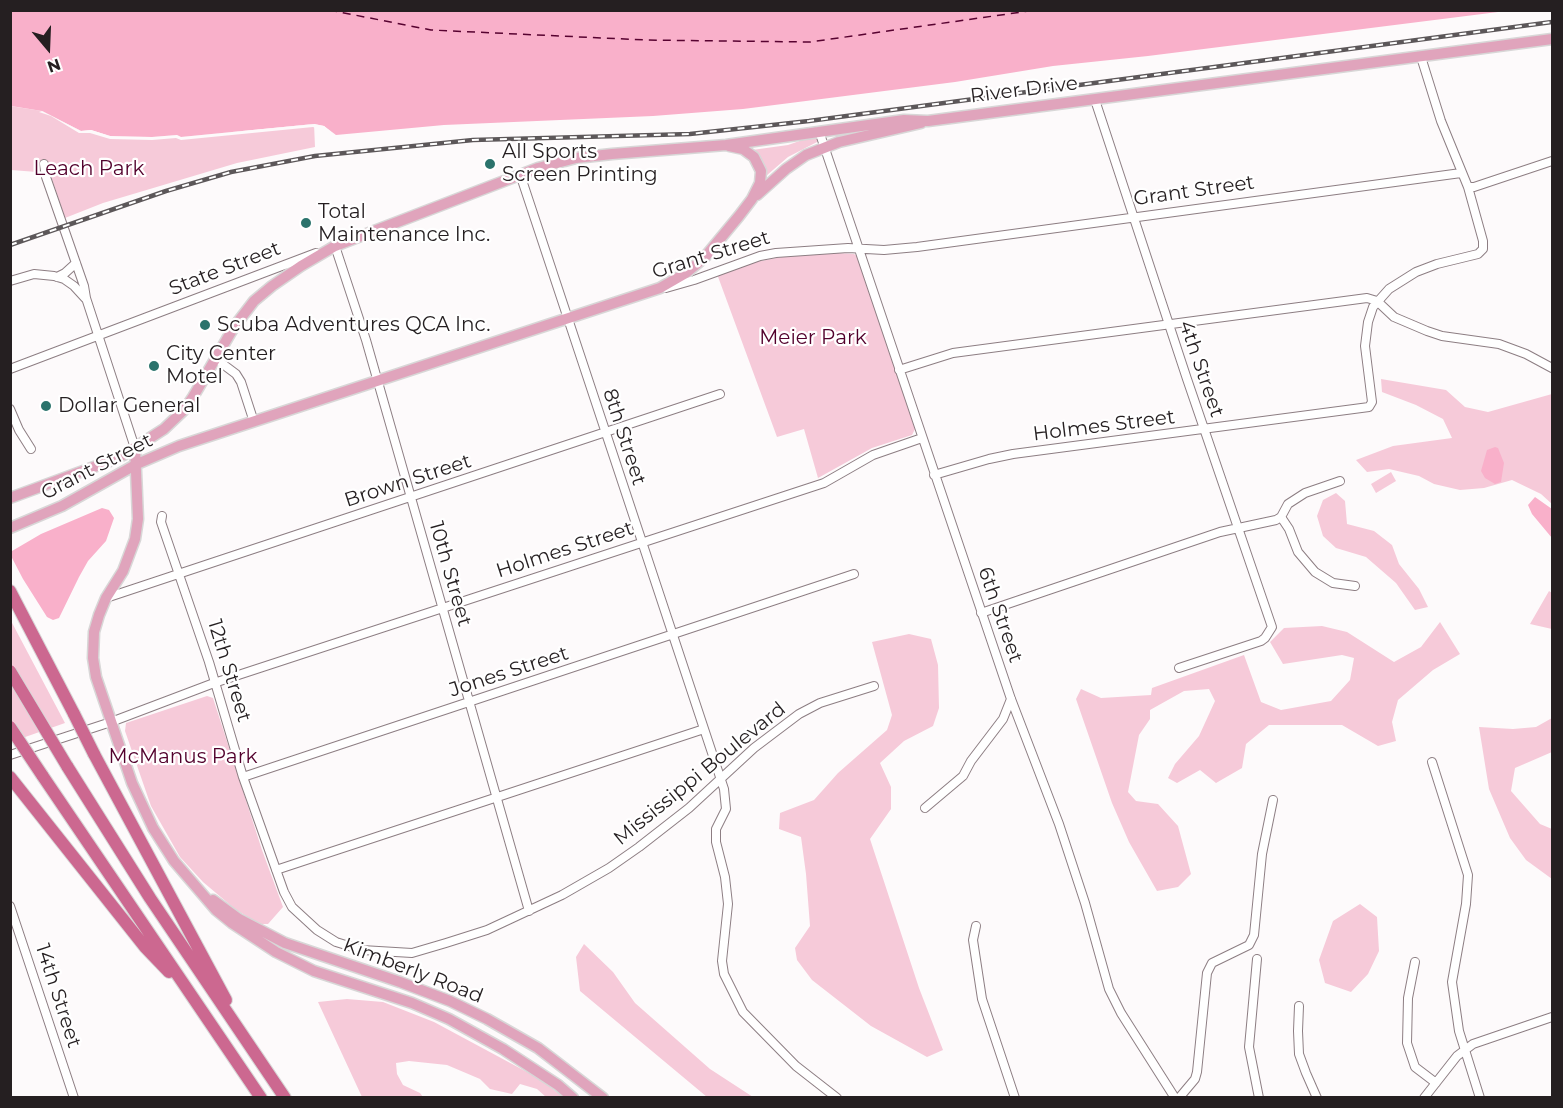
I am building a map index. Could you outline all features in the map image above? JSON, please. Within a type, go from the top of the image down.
[{"type":"highway","points":[[10,591],[94,754],[223,992],[235,1023]]},
{"type":"highway","points":[[10,671],[150,898],[285,1098]]},
{"type":"highway","points":[[10,727],[261,1098]]},
{"type":"highway","points":[[11,778],[145,947],[195,999]]},
{"type":"main road","name":"River Drive","points":[[519,174],[576,158],[726,145],[904,120],[928,121],[1552,39]]},
{"type":"main road","points":[[752,199],[806,155],[825,147],[904,129],[928,121]]},
{"type":"main road","points":[[633,297],[660,288],[686,273],[721,241],[752,199],[760,183],[759,165],[751,153],[726,145]]},
{"type":"main road","name":"State Street","points":[[335,246],[519,174]]},
{"type":"main road","name":"Grant Street","points":[[10,498],[110,461],[164,429],[185,409],[234,327],[254,301],[279,281],[335,246]]},
{"type":"main road","name":"Grant Street","points":[[10,528],[62,506],[137,464],[179,446],[633,297]]},
{"type":"main road","points":[[135,448],[137,464]]},
{"type":"main road","name":"Kimberly Road","points":[[137,464],[138,519],[135,538],[123,571],[106,598],[94,632],[93,658],[96,677],[132,783],[148,819],[174,861],[216,910],[232,924],[276,952],[314,971],[412,1003],[449,1019],[503,1049],[558,1085],[573,1098]]},
{"type":"main road","name":"Kimberly Road","points":[[202,893],[239,919],[285,943],[400,982],[450,1001],[487,1019],[538,1048],[603,1098]]},
{"type":"street","points":[[1377,301],[1389,289],[1416,272],[1437,264],[1478,254],[1483,249],[1483,241],[1468,187],[1441,121],[1421,57]]},
{"type":"street","name":"4th Street","points":[[1095,100],[1272,627],[1265,638],[1257,642],[1179,668]]},
{"type":"street","name":"6th Street","points":[[819,131],[981,613],[1071,857],[1109,989],[1121,1013],[1177,1098]]},
{"type":"street","points":[[1468,187],[1552,161]]},
{"type":"street","points":[[44,164],[46,177],[84,286],[98,337],[135,448]]},
{"type":"street","name":"Grant Street","points":[[633,297],[694,280],[776,252],[848,248],[884,250],[917,247],[1461,173]]},
{"type":"street","name":"8th Street","points":[[519,174],[724,789],[726,809],[717,829],[716,843],[725,877],[728,904],[722,961],[723,974],[743,1012],[796,1065],[837,1098]]},
{"type":"street","name":"State Street","points":[[10,369],[335,246]]},
{"type":"street","name":"10th Street","points":[[335,246],[411,497],[529,911]]},
{"type":"street","points":[[57,277],[76,263]]},
{"type":"street","points":[[10,281],[34,274],[57,277],[74,286],[86,298]]},
{"type":"street","points":[[899,370],[953,353],[1367,298],[1377,301],[1394,316],[1427,331],[1442,336],[1499,344],[1526,354],[1552,368]]},
{"type":"street","name":"Holmes Street","points":[[934,475],[1013,454],[1365,409],[1372,402],[1365,346],[1368,322],[1377,301]]},
{"type":"street","points":[[216,358],[236,374],[241,382],[254,422]]},
{"type":"street","name":"Brown Street","points":[[106,598],[720,394]]},
{"type":"street","points":[[10,409],[31,449]]},
{"type":"street","name":"Holmes Street","points":[[214,683],[824,483],[873,455],[922,438]]},
{"type":"street","points":[[981,613],[1220,532],[1276,520],[1281,517],[1288,504],[1296,498],[1340,481]]},
{"type":"street","name":"12th Street","points":[[162,516],[161,522],[209,662],[243,777],[276,870]]},
{"type":"street","points":[[1281,517],[1298,552],[1315,572],[1333,583],[1355,586]]},
{"type":"street","name":"Jones Street","points":[[243,777],[854,574]]},
{"type":"street","points":[[10,755],[111,722],[214,683]]},
{"type":"street","name":"Mississippi Boulevard","points":[[276,870],[288,900],[300,915],[317,930],[336,942],[362,950],[412,953],[487,930],[529,911],[609,868],[689,808],[754,748],[799,714],[820,703],[874,686]]},
{"type":"street","points":[[925,808],[963,776],[1003,719],[1011,699]]},
{"type":"street","points":[[276,870],[704,729]]},
{"type":"street","points":[[1432,762],[1468,877],[1466,904],[1452,982],[1459,1030],[1480,1098]]},
{"type":"street","points":[[1177,1098],[1195,1079],[1197,1072],[1207,973],[1212,963],[1249,945],[1254,936],[1262,854],[1273,800]]},
{"type":"street","name":"14th Street","points":[[10,906],[74,1098]]},
{"type":"street","points":[[976,926],[973,940],[982,999],[1014,1098]]},
{"type":"street","points":[[1257,959],[1249,1047],[1258,1098]]},
{"type":"street","points":[[1414,962],[1408,998],[1407,1043],[1415,1067],[1436,1083]]},
{"type":"street","points":[[1299,1006],[1299,1054],[1317,1098]]},
{"type":"street","points":[[1424,1098],[1457,1056],[1473,1044],[1552,1017]]},
{"type":"green space","name":"Leach Park","points":[[10,106],[42,111],[81,131],[110,136],[250,131],[314,124],[315,147],[237,163],[103,203],[65,218],[50,173],[11,170]]},
{"type":"green space","points":[[811,137],[818,138],[819,141],[788,157],[766,176],[752,150],[788,145]]},
{"type":"green space","name":"Meier Park","points":[[838,253],[857,256],[915,429],[912,435],[872,448],[818,478],[804,429],[777,437],[717,274],[750,263],[782,257]]},
{"type":"green space","points":[[1381,379],[1446,390],[1465,407],[1488,412],[1552,394],[1552,504],[1541,494],[1512,480],[1484,488],[1460,490],[1389,469],[1367,472],[1356,460],[1393,446],[1452,438],[1443,419],[1416,405],[1382,392]]},
{"type":"green space","points":[[1391,472],[1396,481],[1376,493],[1371,484]]},
{"type":"green space","points":[[1336,493],[1345,501],[1347,524],[1374,531],[1392,545],[1399,564],[1419,589],[1428,607],[1415,610],[1396,583],[1366,557],[1336,548],[1323,536],[1317,516],[1323,500]]},
{"type":"green space","points":[[1549,591],[1552,593],[1552,629],[1530,624]]},
{"type":"green space","points":[[10,619],[65,723],[11,742],[10,742]]},
{"type":"green space","points":[[1440,622],[1460,654],[1433,670],[1398,700],[1392,722],[1396,741],[1378,746],[1342,725],[1269,725],[1246,744],[1242,768],[1216,783],[1200,770],[1177,783],[1168,778],[1175,764],[1199,736],[1215,701],[1209,689],[1184,691],[1150,710],[1150,719],[1139,735],[1128,792],[1136,801],[1158,804],[1178,826],[1191,874],[1178,887],[1157,891],[1129,842],[1112,803],[1076,699],[1081,689],[1101,698],[1151,695],[1152,688],[1244,655],[1261,702],[1281,710],[1331,701],[1350,680],[1354,658],[1342,655],[1283,664],[1270,642],[1284,628],[1322,626],[1347,632],[1394,662],[1421,647]]},
{"type":"green space","points":[[909,634],[931,639],[938,665],[939,708],[933,726],[904,741],[880,763],[891,787],[891,809],[870,839],[919,988],[943,1050],[927,1057],[871,1026],[812,980],[797,960],[795,948],[810,926],[801,837],[779,829],[780,813],[814,800],[838,773],[887,730],[892,715],[872,642]]},
{"type":"green space","name":"McManus Park","points":[[207,696],[213,698],[262,850],[283,907],[268,924],[259,924],[235,909],[203,882],[180,857],[151,806],[125,731],[126,723]]},
{"type":"green space","points":[[1552,718],[1552,752],[1515,768],[1511,791],[1540,824],[1552,829],[1552,879],[1526,860],[1510,838],[1489,789],[1479,727],[1513,729],[1536,727]]},
{"type":"green space","points":[[1360,904],[1377,917],[1379,951],[1368,974],[1351,992],[1325,983],[1319,960],[1333,921]]},
{"type":"green space","points":[[584,944],[613,972],[635,1003],[710,1069],[753,1097],[707,1097],[580,991],[576,957]]},
{"type":"green space","points":[[347,999],[383,1002],[434,1022],[540,1079],[563,1097],[546,1097],[537,1089],[520,1084],[512,1094],[490,1089],[480,1079],[447,1065],[409,1061],[396,1063],[397,1074],[403,1085],[420,1093],[423,1097],[362,1097],[318,1002]]},
{"type":"shaded area","points":[[10,11],[1506,11],[1053,66],[955,82],[743,109],[653,116],[444,125],[336,135],[324,126],[314,124],[181,137],[177,135],[152,137],[110,136],[91,130],[81,131],[42,111],[11,106]]},
{"type":"shaded area","points":[[1498,448],[1504,463],[1501,482],[1495,484],[1485,478],[1481,471],[1487,450]]},
{"type":"shaded area","points":[[1535,497],[1552,509],[1552,538],[1532,514],[1528,505]]},
{"type":"shaded area","points":[[102,508],[109,510],[114,518],[106,541],[88,561],[59,618],[53,620],[47,617],[23,579],[11,556],[12,551],[41,534]]},
{"type":"pier","points":[[42,111],[81,131],[91,130],[110,136],[177,135],[181,137],[314,124],[324,126],[330,131],[326,132],[313,127],[181,140],[176,138],[110,139],[90,133],[79,133],[51,116],[39,112]]},
{"type":"ferry route","points":[[329,10],[431,30],[646,40],[810,42],[1036,10]]},
{"type":"railway","points":[[10,245],[166,191],[231,172],[315,156],[473,140],[690,134],[809,121],[1552,22]]},
{"type":"place","name":"All Sports Screen Printing","points":[[490,164]]},
{"type":"place","name":"Total Maintenance Inc.","points":[[306,223]]},
{"type":"place","name":"Scuba Adventures QCA Inc.","points":[[205,325]]},
{"type":"place","name":"City Center Motel","points":[[154,366]]},
{"type":"place","name":"Dollar General","points":[[46,406]]}]
